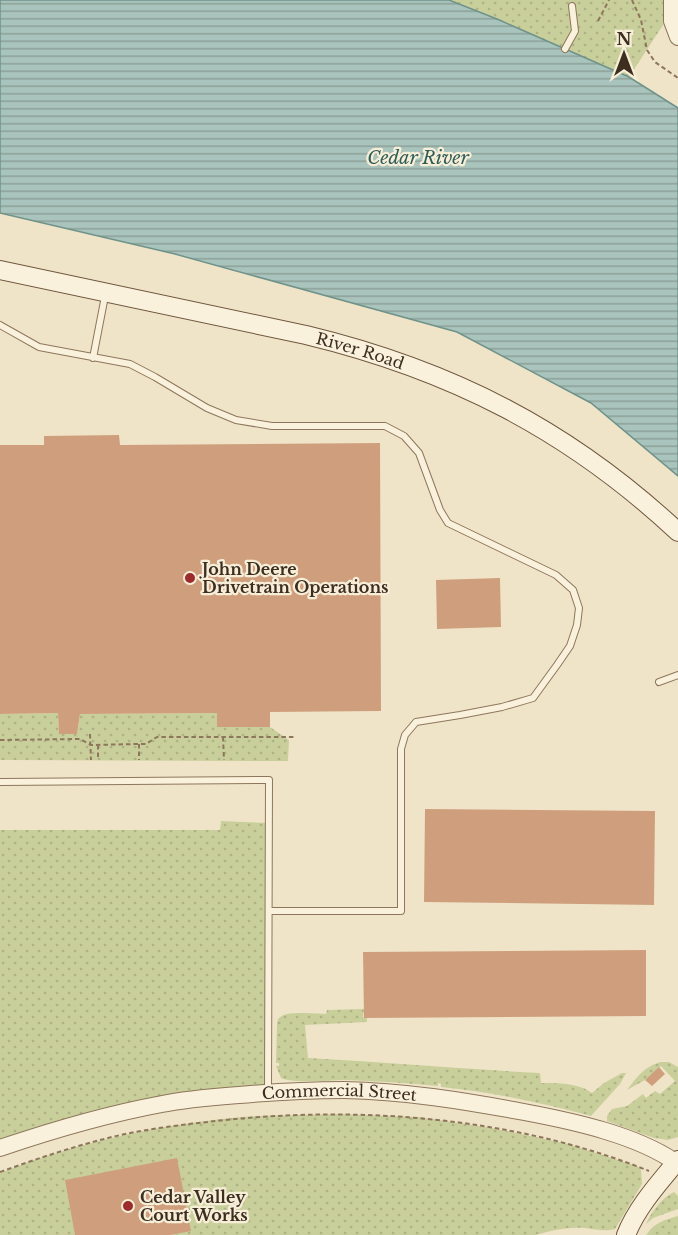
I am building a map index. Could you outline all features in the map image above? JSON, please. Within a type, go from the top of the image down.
[{"type":"main road","name":"River Road","points":[[0,270],[345,344],[393,359],[458,384],[564,441],[628,488],[678,532]]},
{"type":"main road","points":[[626,1235],[640,1208],[677,1162]]},
{"type":"street","points":[[672,0],[675,29]]},
{"type":"street","name":"Commercial Street","points":[[0,1148],[104,1118],[163,1104],[215,1097],[344,1090],[468,1102],[564,1119],[652,1148],[677,1162]]},
{"type":"lane","points":[[565,49],[575,31],[572,6]]},
{"type":"lane","points":[[93,358],[105,292]]},
{"type":"lane","points":[[0,325],[39,347],[130,364],[207,408],[236,420],[272,426],[385,426],[404,436],[418,453],[440,510],[448,523],[556,575],[573,590],[579,608],[577,625],[570,646],[532,698],[502,707],[416,722],[405,735],[401,749],[401,911],[269,911]]},
{"type":"lane","points":[[659,682],[678,675]]},
{"type":"lane","points":[[0,782],[269,780],[268,1093]]},
{"type":"path","points":[[598,21],[609,0]]},
{"type":"path","points":[[632,0],[641,20],[647,50],[655,62],[678,78]]},
{"type":"path","points":[[90,734],[91,760]]},
{"type":"path","points":[[0,740],[80,739],[91,745],[98,745],[146,744],[157,737],[294,737]]},
{"type":"path","points":[[223,737],[224,760]]},
{"type":"path","points":[[139,744],[139,760]]},
{"type":"path","points":[[98,745],[98,760]]},
{"type":"path","points":[[0,1172],[37,1158],[110,1137],[179,1125],[256,1116],[339,1114],[418,1117],[492,1128],[568,1144],[637,1166],[662,1179]]},
{"type":"green space","points":[[449,0],[665,0],[665,22],[629,77]]},
{"type":"green space","points":[[58,713],[59,734],[77,734],[80,714],[217,713],[217,727],[270,727],[289,740],[288,761],[0,760],[0,714]]},
{"type":"green space","points":[[221,821],[269,823],[268,1093],[215,1097],[0,1148],[0,830],[220,830]]},
{"type":"green space","points":[[364,1009],[363,1017],[367,1018],[367,1022],[305,1025],[308,1058],[540,1073],[541,1083],[574,1085],[592,1093],[604,1083],[626,1073],[620,1084],[591,1116],[516,1098],[441,1087],[438,1083],[438,1086],[345,1080],[294,1081],[281,1078],[276,1066],[279,1066],[279,1063],[276,1063],[279,1018],[286,1014],[326,1014],[327,1010]]},
{"type":"green space","points":[[660,1062],[669,1062],[678,1067],[678,1137],[668,1140],[654,1138],[607,1121],[607,1116],[612,1109],[627,1106],[643,1094],[646,1098],[655,1091],[660,1094],[675,1081],[661,1066],[645,1080],[627,1090],[645,1070]]},
{"type":"green space","points":[[339,1114],[418,1117],[492,1128],[568,1144],[637,1166],[641,1170],[642,1184],[615,1229],[607,1230],[572,1228],[536,1235],[0,1235],[0,1173],[30,1162],[93,1142],[158,1128],[256,1116]]},
{"type":"green space","points":[[674,1192],[678,1196],[678,1209],[653,1218],[646,1224],[657,1206]]},
{"type":"green space","points":[[678,1216],[678,1235],[646,1235],[660,1223]]},
{"type":"water","name":"Cedar River","points":[[0,0],[449,0],[629,77],[678,108],[678,476],[591,403],[457,332],[175,254],[0,213]]},
{"type":"building","name":"John Deere Drivetrain Operations","points":[[119,435],[120,445],[380,443],[381,711],[270,712],[270,727],[217,727],[217,713],[80,714],[77,734],[59,734],[58,713],[0,714],[0,445],[44,445],[44,436]]},
{"type":"building","points":[[500,578],[501,627],[437,629],[436,580]]},
{"type":"building","points":[[425,809],[655,811],[654,905],[424,902]]},
{"type":"building","points":[[646,950],[646,1016],[364,1018],[363,952]]},
{"type":"building","points":[[659,1067],[665,1074],[652,1086],[645,1080]]},
{"type":"building","name":"Cedar Valley Court Works","points":[[177,1158],[191,1231],[170,1235],[75,1235],[65,1180]]},
{"type":"place","name":"John Deere Drivetrain Operations","points":[[190,578]]},
{"type":"place","name":"Cedar Valley Court Works","points":[[128,1206]]}]
